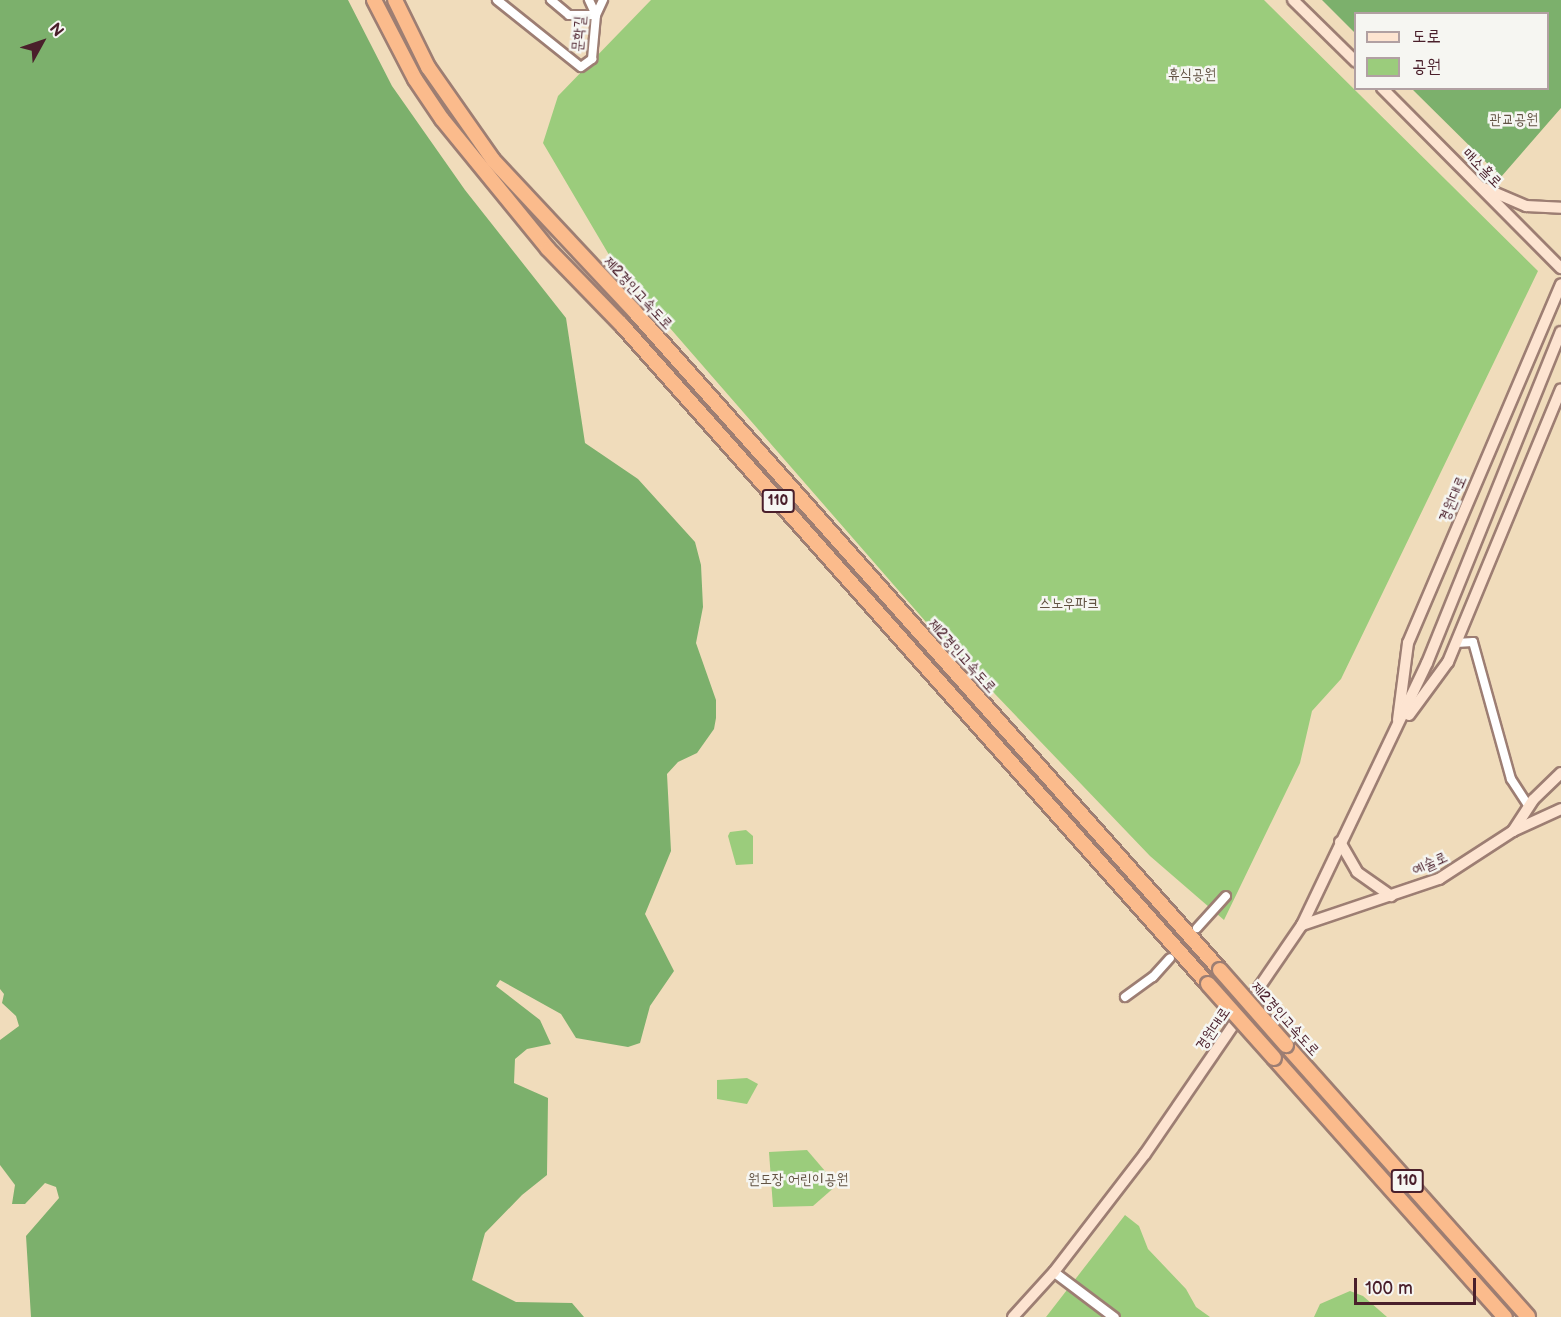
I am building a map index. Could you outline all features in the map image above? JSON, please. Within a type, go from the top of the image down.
[{"type":"highway","name":"110","points":[[374,0],[415,79],[442,119],[548,249],[621,324],[1505,1317]]},
{"type":"highway","name":"제2경인고속도로","points":[[395,0],[428,67],[493,160],[634,312],[1528,1317]]},
{"type":"main road","points":[[1293,0],[1354,60]]},
{"type":"main road","name":"매소홀로","points":[[1384,90],[1561,268]]},
{"type":"main road","points":[[1479,186],[1526,206],[1561,208]]},
{"type":"main road","name":"경원대로","points":[[1397,732],[1408,643],[1561,284]]},
{"type":"main road","name":"경원대로","points":[[1013,1317],[1054,1272],[1145,1154],[1302,926],[1340,842],[1397,732],[1561,332]]},
{"type":"main road","name":"경원대로","points":[[1397,732],[1448,662],[1561,389]]},
{"type":"main road","points":[[1513,831],[1529,807],[1561,773]]},
{"type":"main road","name":"예술로","points":[[1302,926],[1439,879],[1513,831],[1561,809]]},
{"type":"main road","points":[[1340,842],[1347,859],[1362,878],[1391,896]]},
{"type":"street","name":"문학길","points":[[497,0],[581,67],[592,59],[596,15],[589,0]]},
{"type":"street","points":[[551,0],[569,15],[596,15],[603,0]]},
{"type":"street","points":[[1456,643],[1473,642],[1511,779],[1529,807]]},
{"type":"street","points":[[1197,928],[1226,896]]},
{"type":"street","points":[[1125,997],[1153,977],[1170,958]]},
{"type":"street","points":[[1054,1272],[1114,1317]]},
{"type":"green space","points":[[0,0],[348,0],[392,86],[465,190],[566,318],[585,443],[638,479],[695,542],[701,565],[703,607],[696,643],[716,700],[716,718],[714,729],[697,753],[678,762],[667,774],[671,851],[645,914],[674,971],[650,1006],[640,1043],[628,1047],[576,1038],[561,1014],[500,980],[496,986],[540,1020],[551,1044],[527,1049],[515,1059],[514,1083],[548,1098],[547,1175],[522,1195],[485,1233],[472,1280],[516,1302],[572,1303],[584,1317],[31,1317],[26,1236],[59,1198],[56,1187],[45,1183],[25,1204],[12,1204],[15,1185],[0,1165],[0,1040],[19,1026],[16,1016],[2,1003],[4,994],[0,989]]},
{"type":"green space","points":[[651,0],[1264,0],[1538,271],[1341,679],[1312,711],[1300,763],[1224,920],[1150,856],[926,622],[615,265],[543,143],[558,96]]},
{"type":"green space","name":"관교공원","points":[[1322,0],[1561,0],[1561,108],[1501,177],[1413,90],[1549,90],[1549,12],[1354,12],[1354,32]]},
{"type":"green space","points":[[746,830],[753,836],[753,864],[736,865],[728,836],[730,832]]},
{"type":"green space","points":[[747,1078],[758,1084],[747,1104],[717,1099],[717,1080]]},
{"type":"green space","name":"원도장 어린이공원","points":[[807,1150],[837,1185],[813,1206],[773,1207],[769,1152]]},
{"type":"green space","points":[[1125,1215],[1139,1226],[1148,1249],[1186,1289],[1196,1307],[1210,1317],[1046,1317]]},
{"type":"green space","points":[[1350,1291],[1363,1296],[1387,1317],[1314,1317],[1320,1304]]},
{"type":"park label","name":"휴식공원","points":[[1192,75]]},
{"type":"park label","name":"스노우파크","points":[[1069,604]]}]
